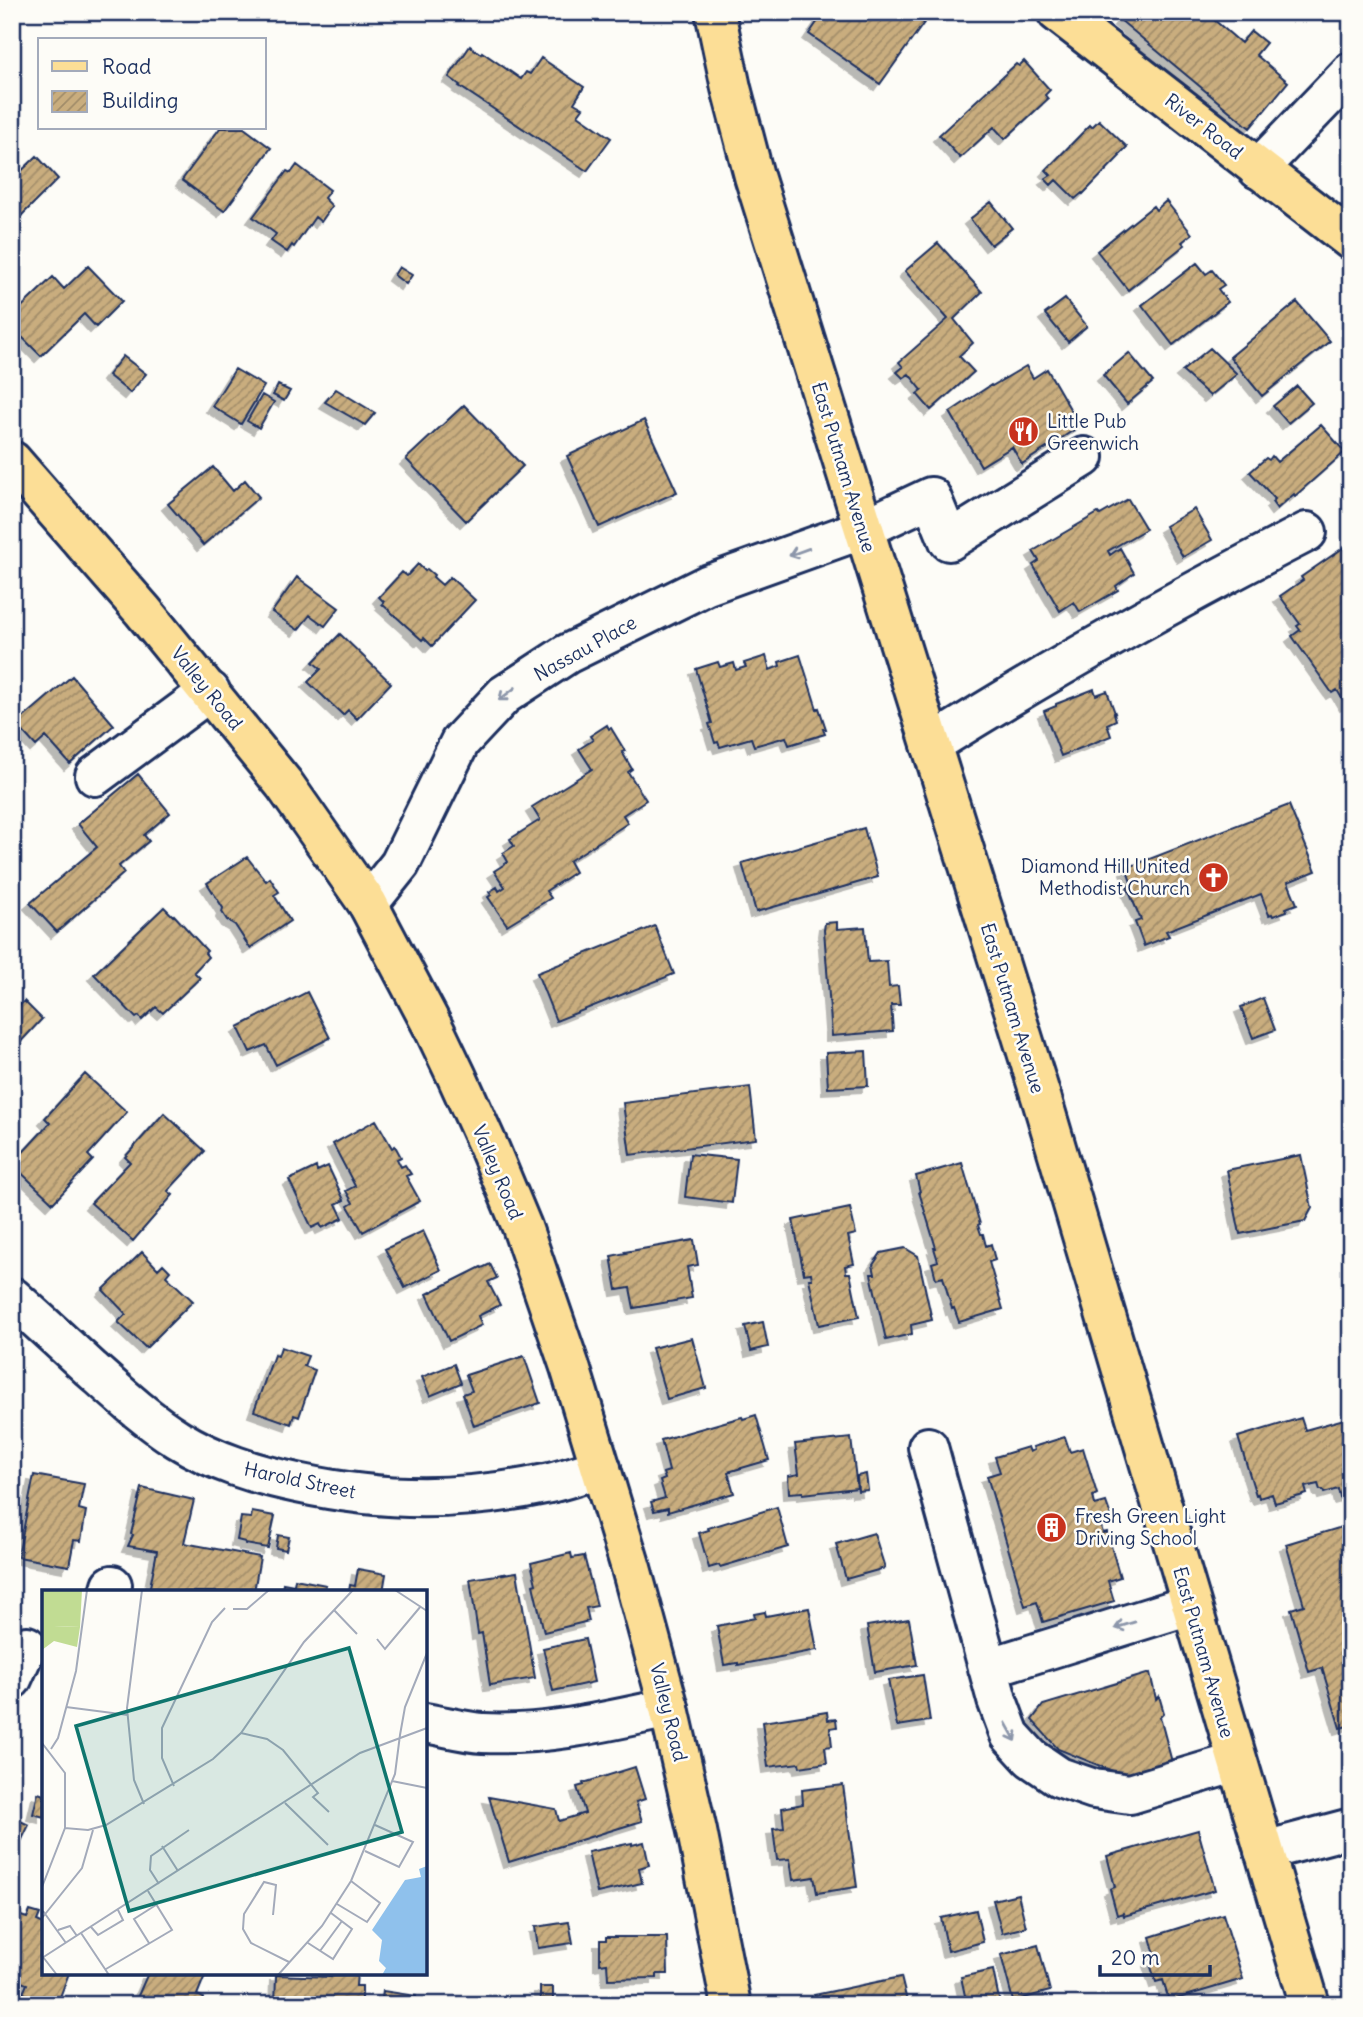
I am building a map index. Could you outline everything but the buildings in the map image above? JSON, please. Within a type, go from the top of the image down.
[{"type":"main road","name":"East Putnam Avenue","points":[[715,12],[754,176],[1054,1138],[1310,2005]]},
{"type":"main road","name":"River Road","points":[[1057,12],[1351,240]]},
{"type":"main road","name":"Valley Road","points":[[12,461],[144,611],[284,785],[368,904],[435,1031],[522,1227],[601,1468],[669,1708],[697,1831],[730,2005]]},
{"type":"street","points":[[1258,169],[1351,72]]},
{"type":"street","name":"Nassau Place","points":[[368,904],[400,864],[460,742],[504,695],[567,653],[706,585],[863,529],[931,497],[950,541],[1084,457]]},
{"type":"street","points":[[931,745],[986,710],[1188,594],[1307,532]]},
{"type":"street","points":[[95,776],[210,691]]},
{"type":"street","name":"Harold Street","points":[[12,1297],[129,1403],[177,1438],[214,1459],[259,1475],[316,1488],[385,1497],[436,1498],[552,1483],[601,1468]]},
{"type":"street","points":[[928,1447],[997,1700],[1010,1735],[1031,1758],[1059,1777],[1094,1789],[1130,1794],[1237,1762]]},
{"type":"street","points":[[988,1668],[1191,1605]]},
{"type":"street","points":[[427,1723],[481,1733],[523,1734],[572,1728],[669,1708]]},
{"type":"street","points":[[1264,1851],[1351,1828]]},
{"type":"place","name":"Little Pub Greenwich","points":[[1024,432]]},
{"type":"place","name":"Diamond Hill United Methodist Church","points":[[1213,877]]},
{"type":"place","name":"Fresh Green Light Driving School","points":[[1052,1527]]}]
